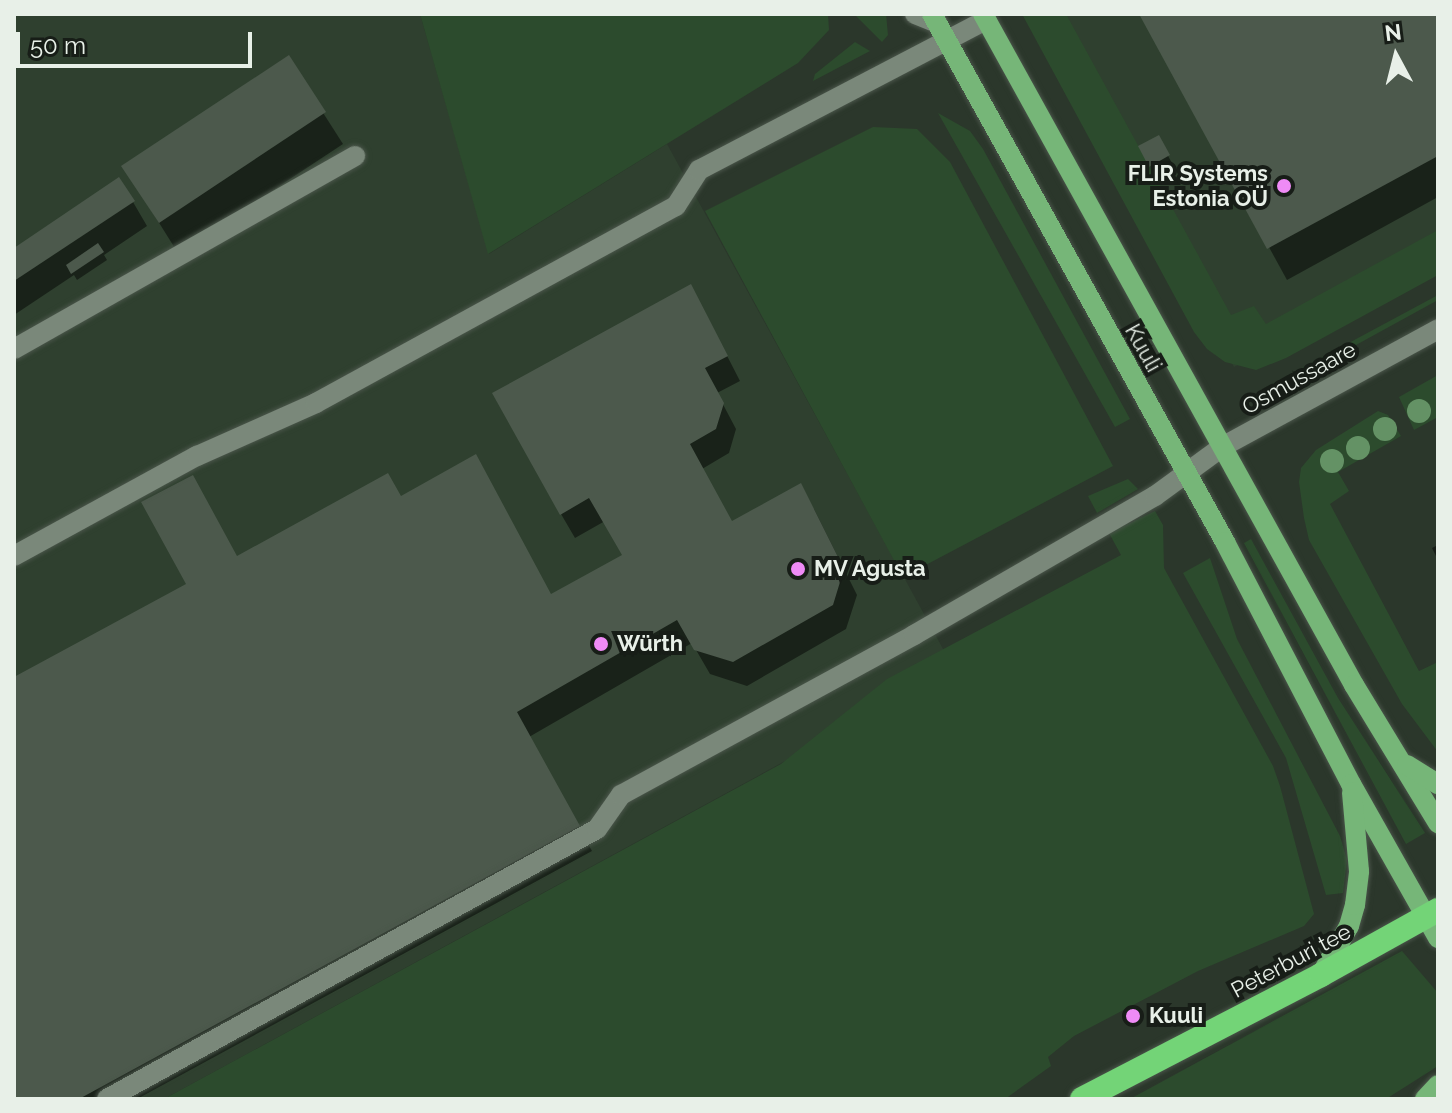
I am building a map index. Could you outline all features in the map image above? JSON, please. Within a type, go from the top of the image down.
[{"type":"highway","name":"Peterburi tee","points":[[1082,1099],[1432,914]]},
{"type":"main road","name":"Kuuli","points":[[984,17],[1354,685],[1438,823]]},
{"type":"main road","name":"Kuuli","points":[[938,26],[1186,474],[1351,784],[1432,914],[1438,938]]},
{"type":"main road","points":[[1403,763],[1438,784]]},
{"type":"main road","points":[[1321,975],[1349,926],[1355,905],[1359,871],[1351,784]]},
{"type":"main road","points":[[1425,1099],[1438,1085]]},
{"type":"street","points":[[915,14],[938,26]]},
{"type":"street","points":[[14,556],[197,456],[316,403],[676,206],[699,170],[938,26],[984,17]]},
{"type":"street","points":[[14,349],[355,156]]},
{"type":"street","name":"Osmussaare","points":[[107,1099],[597,829],[621,795],[914,635],[1155,496],[1222,447],[1438,329]]},
{"type":"shaded area","points":[[14,14],[420,14],[489,254],[667,144],[954,669],[164,1099],[14,1099]]},
{"type":"shaded area","points":[[1041,14],[1438,14],[1438,256],[1234,367]]},
{"type":"green space","points":[[420,14],[828,14],[829,30],[798,63],[488,254]]},
{"type":"green space","points":[[854,14],[886,14],[888,35],[882,42]]},
{"type":"green space","points":[[1022,14],[1066,14],[1231,315],[1254,306],[1266,324],[1438,230],[1438,275],[1286,358],[1256,370],[1225,362],[1207,349],[1194,332]]},
{"type":"green space","points":[[855,42],[870,51],[813,81],[815,74]]},
{"type":"green space","points":[[938,113],[970,131],[983,149],[1130,419],[1115,427]]},
{"type":"green space","points":[[873,127],[917,129],[950,162],[1113,466],[903,577],[705,211]]},
{"type":"green space","points":[[1438,295],[1438,300],[1274,390],[1266,394],[1263,389]]},
{"type":"green space","points":[[1438,375],[1438,417],[1414,430],[1399,397]]},
{"type":"green space","points":[[1378,411],[1388,415],[1401,436],[1338,472],[1349,491],[1330,504],[1419,671],[1438,662],[1438,752],[1402,704],[1309,540],[1304,518],[1299,482],[1301,468],[1316,450]]},
{"type":"green space","points":[[1128,479],[1138,489],[1097,513],[1088,496]]},
{"type":"green space","points":[[1155,511],[1163,525],[1164,568],[1273,766],[1314,914],[1304,926],[1198,971],[1074,1036],[1048,1057],[1051,1066],[1005,1099],[164,1099],[781,764],[887,679],[1121,555],[1109,533]]},
{"type":"green space","points":[[1251,539],[1338,698],[1425,833],[1406,844],[1244,543]]},
{"type":"green space","points":[[1210,558],[1237,639],[1340,836],[1347,860],[1343,893],[1326,895],[1286,758],[1183,573]]},
{"type":"green space","points":[[1402,951],[1438,993],[1438,1066],[1386,1099],[1130,1099]]},
{"type":"building","points":[[1139,14],[1438,14],[1438,156],[1267,249]]},
{"type":"building","points":[[289,55],[326,112],[159,223],[121,166]]},
{"type":"building","points":[[1159,135],[1170,155],[1149,167],[1138,146]]},
{"type":"building","points":[[119,177],[135,201],[14,281],[14,248]]},
{"type":"building","points":[[98,243],[104,252],[71,274],[66,265]]},
{"type":"building","points":[[691,284],[728,356],[705,368],[724,403],[716,429],[690,444],[732,521],[801,483],[844,569],[833,605],[733,662],[694,650],[677,620],[517,712],[580,826],[79,1099],[14,1099],[14,677],[186,584],[141,502],[193,475],[237,556],[388,473],[401,496],[476,454],[551,594],[622,555],[589,498],[560,515],[492,393]]},
{"type":"place","name":"FLIR Systems Estonia OÜ","points":[[1284,186]]},
{"type":"place","name":"MV Agusta","points":[[798,569]]},
{"type":"place","name":"Würth","points":[[601,644]]},
{"type":"place","name":"Kuuli","points":[[1133,1016]]}]
